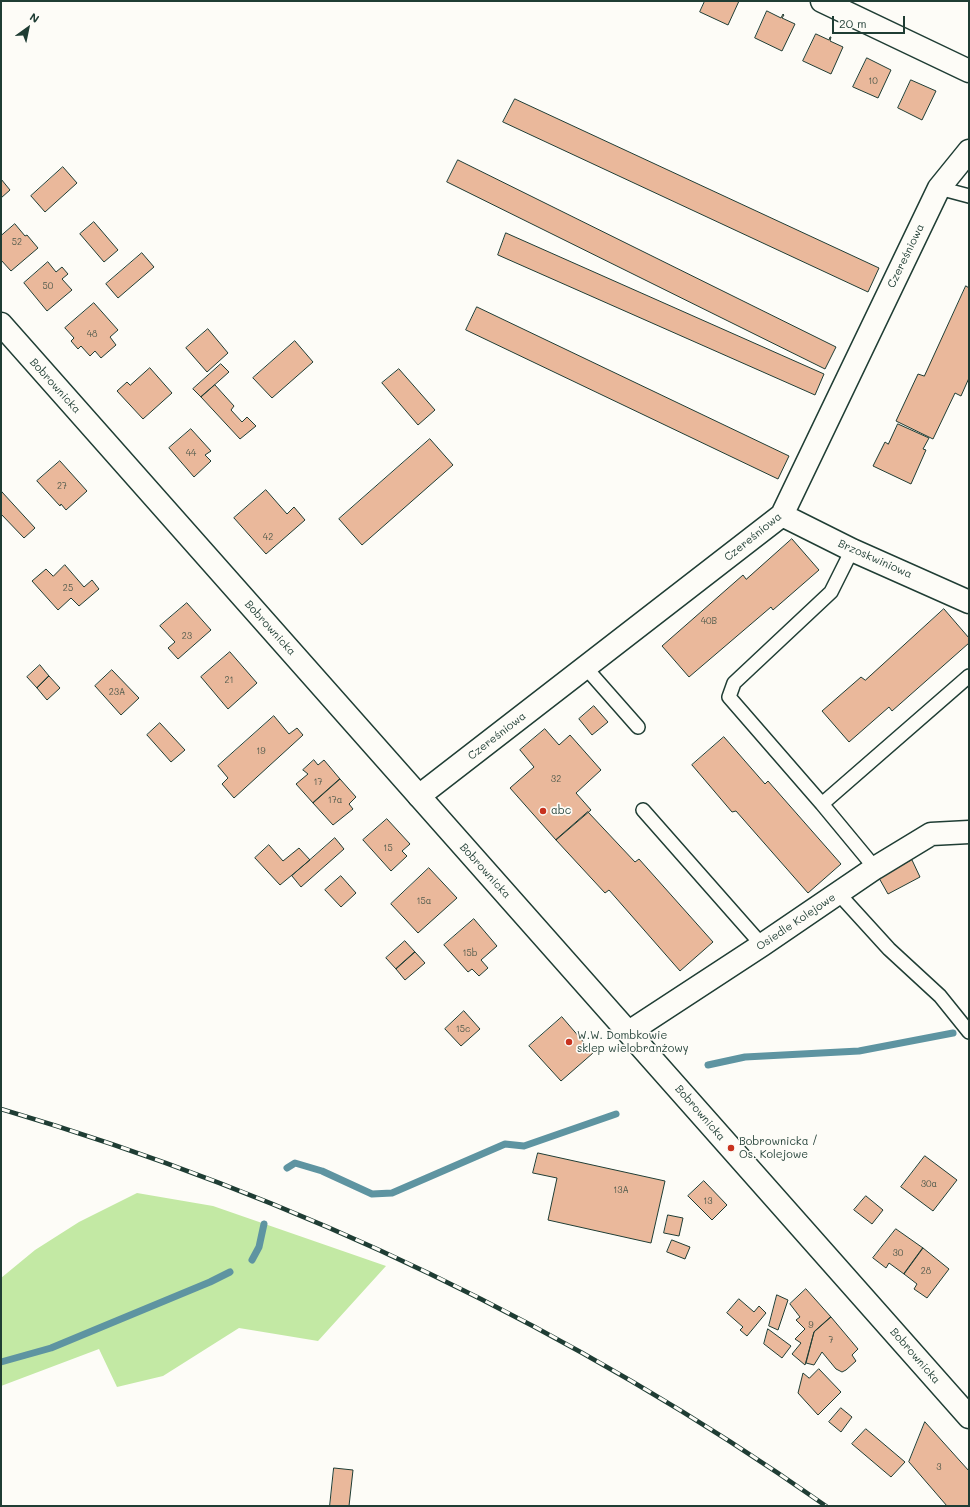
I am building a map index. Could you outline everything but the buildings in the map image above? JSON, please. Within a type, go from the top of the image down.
[{"type":"street","points":[[822,1],[969,71]]},
{"type":"street","name":"Czereśniowa","points":[[419,796],[782,515],[939,188],[969,151]]},
{"type":"street","name":"Bobrownicka","points":[[1,324],[969,1417]]},
{"type":"street","name":"Brzoskwiniowa","points":[[782,515],[852,550],[969,602]]},
{"type":"street","name":"Osiedle Kolejowe","points":[[629,1032],[762,945],[875,868],[931,834],[969,832]]},
{"type":"lane","points":[[939,188],[969,196]]},
{"type":"lane","points":[[852,550],[831,592],[734,683],[729,697],[822,804],[875,868]]},
{"type":"lane","points":[[586,668],[638,727]]},
{"type":"lane","points":[[822,804],[969,676]]},
{"type":"lane","points":[[643,810],[762,945]]},
{"type":"lane","points":[[838,893],[889,949],[940,996],[969,1032]]},
{"type":"green space","points":[[137,1193],[213,1206],[386,1266],[318,1341],[239,1328],[163,1376],[117,1387],[99,1349],[1,1386],[1,1278],[35,1250],[79,1222]]},
{"type":"waterway","points":[[708,1065],[745,1057],[859,1051],[953,1033]]},
{"type":"waterway","points":[[287,1168],[295,1163],[322,1171],[372,1194],[392,1193],[505,1144],[524,1146],[616,1114]]},
{"type":"waterway","points":[[252,1260],[259,1247],[264,1224]]},
{"type":"waterway","points":[[1,1362],[51,1348],[210,1282],[230,1272]]},
{"type":"railway","points":[[1,1109],[112,1144],[220,1183],[326,1226],[430,1274],[532,1325],[632,1381],[730,1441],[826,1506]]},
{"type":"place","name":"abc","points":[[543,811]]},
{"type":"place","name":"W.W. Dombkowie sklep wielobranżowy","points":[[569,1042]]},
{"type":"place","name":"Bobrownicka / Os. Kolejowe","points":[[731,1148]]}]
